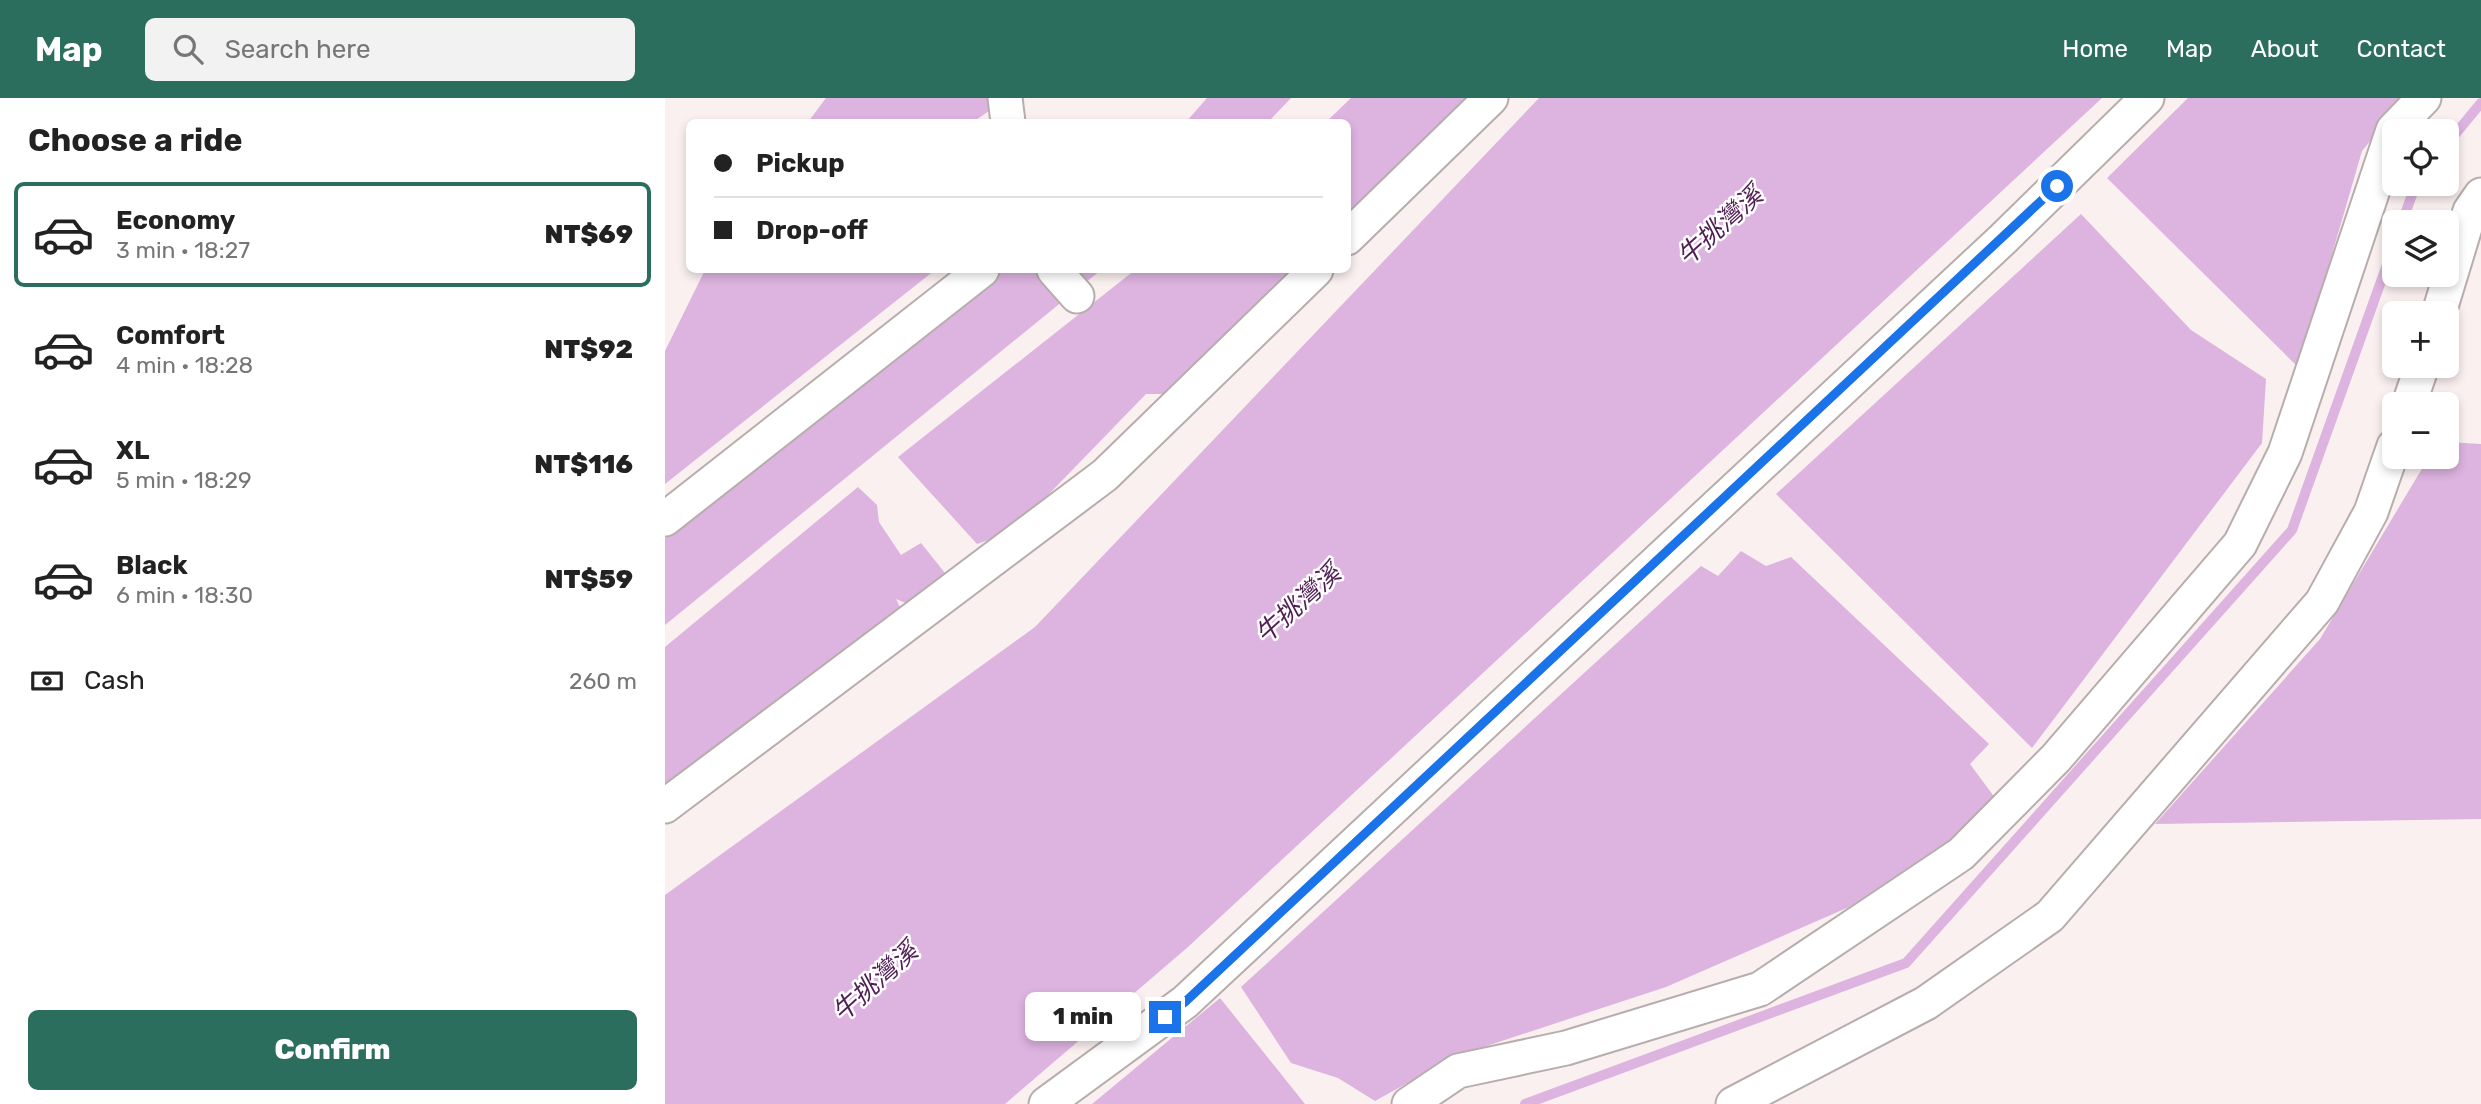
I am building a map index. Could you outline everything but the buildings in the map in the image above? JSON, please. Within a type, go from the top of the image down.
[{"type":"street","points":[[1005,98],[1008,119]]},
{"type":"street","points":[[1351,234],[1491,98]]},
{"type":"street","points":[[1046,1104],[1185,1002],[2003,239],[2147,98]]},
{"type":"street","points":[[1409,1104],[1458,1071],[1566,1048],[1760,989],[1961,854],[2056,758],[2240,544],[2285,453],[2393,130],[2424,98]]},
{"type":"street","points":[[2443,301],[2469,211],[2481,195]]},
{"type":"street","points":[[665,519],[978,273]]},
{"type":"street","points":[[1057,273],[1077,296]]},
{"type":"street","points":[[665,806],[1105,475],[1313,273]]},
{"type":"street","points":[[1733,1104],[1926,1003],[2050,916],[2322,602],[2371,512],[2386,469]]},
{"type":"water","points":[[826,98],[1005,98],[977,119],[810,119]]},
{"type":"water","points":[[1207,98],[1291,98],[1271,119],[1189,119]]},
{"type":"water","points":[[1351,98],[1471,98],[1351,219],[1351,119],[1329,119]]},
{"type":"water","name":"牛挑灣溪","points":[[1539,98],[2102,98],[1188,947],[1005,1104],[665,1104],[665,895],[1035,627]]},
{"type":"water","points":[[2188,98],[2406,98],[2389,119],[2382,119],[2382,127],[2362,151],[2299,368],[2107,178]]},
{"type":"water","points":[[2081,214],[2191,330],[2266,379],[2262,443],[2032,748],[1776,494]]},
{"type":"water","points":[[704,273],[931,273],[665,484],[665,351]]},
{"type":"water","points":[[998,273],[1097,273],[665,625],[665,538]]},
{"type":"water","points":[[1131,273],[1302,273],[1169,394],[1146,394],[1048,495],[1000,536],[977,544],[898,457]]},
{"type":"water","points":[[2459,443],[2481,444],[2481,819],[2155,824],[2320,639],[2422,469],[2459,469]]},
{"type":"water","points":[[858,487],[877,505],[879,522],[901,555],[921,543],[949,578],[915,607],[896,599],[904,615],[665,788],[665,647]]},
{"type":"water","points":[[1741,551],[1766,566],[1791,557],[1989,744],[1970,764],[2001,806],[1849,907],[1666,987],[1456,1056],[1375,1101],[1338,1078],[1291,1063],[1241,987],[1701,566],[1718,576]]},
{"type":"water","points":[[1220,998],[1305,1104],[1092,1104]]},
{"type":"waterway","points":[[2459,130],[2481,103]]},
{"type":"waterway","points":[[2406,210],[2412,196]]},
{"type":"waterway","points":[[1525,1104],[1906,963],[2292,530],[2382,279]]},
{"type":"route","points":[[1165,1017],[1185,1002],[2057,186]]}]
